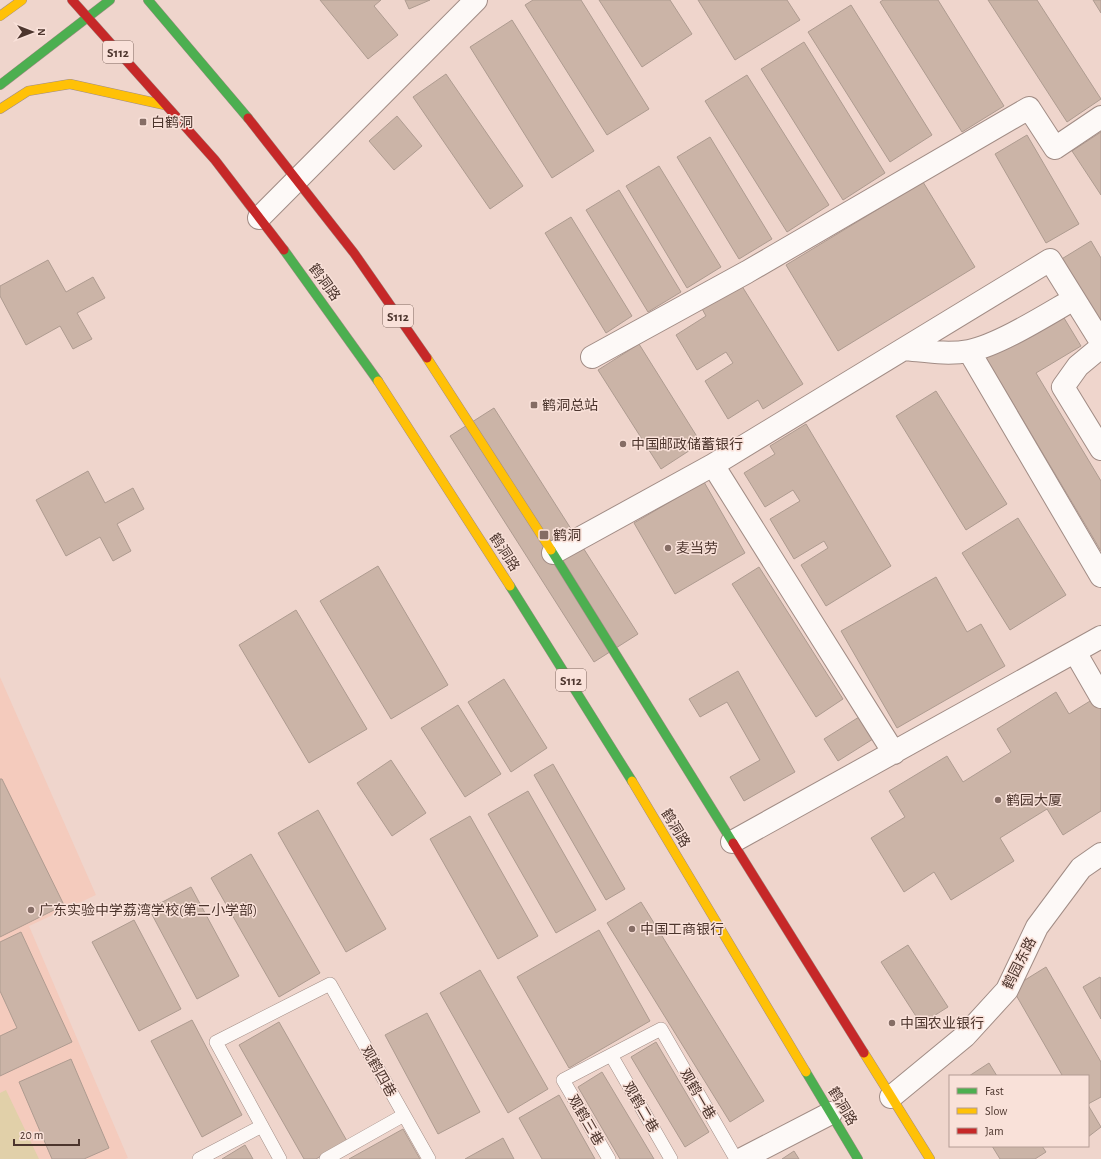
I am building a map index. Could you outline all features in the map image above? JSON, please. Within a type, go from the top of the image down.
[{"type":"main road","points":[[0,16],[22,0]]},
{"type":"main road","name":"鹤洞路","points":[[72,0],[164,105],[215,160],[311,286],[372,372],[597,722],[858,1159]]},
{"type":"main road","points":[[0,85],[89,18],[110,0]]},
{"type":"main road","name":"S112","points":[[148,0],[213,75],[297,181],[381,292],[464,414],[553,553],[930,1159]]},
{"type":"main road","points":[[0,109],[28,91],[70,84],[164,105]]},
{"type":"street","points":[[259,218],[476,0]]},
{"type":"street","points":[[592,357],[747,272],[1029,108],[1055,148],[1101,118]]},
{"type":"street","points":[[553,553],[713,465],[1050,260],[1101,342]]},
{"type":"street","points":[[904,349],[942,353],[970,351],[993,343],[1074,299]]},
{"type":"street","points":[[1101,347],[1078,366],[1063,388],[1101,449]]},
{"type":"street","points":[[970,351],[1101,576]]},
{"type":"street","points":[[713,465],[894,752]]},
{"type":"street","points":[[732,842],[1101,638]]},
{"type":"street","points":[[1075,652],[1101,697]]},
{"type":"street","name":"鹤园东路","points":[[892,1097],[965,1036],[1007,990],[1037,927],[1082,868],[1101,854]]},
{"type":"street","points":[[742,1159],[831,1113]]},
{"type":"lane","name":"观鹤四巷","points":[[262,1126],[216,1042],[330,984],[429,1159]]},
{"type":"lane","name":"观鹤一巷","points":[[611,1055],[661,1029],[736,1159]]},
{"type":"lane","name":"观鹤三巷","points":[[609,1159],[563,1080],[611,1055]]},
{"type":"lane","name":"观鹤二巷","points":[[611,1055],[671,1159]]},
{"type":"lane","points":[[326,1159],[404,1115]]},
{"type":"lane","points":[[199,1159],[262,1126],[280,1159]]},
{"type":"shaded area","name":"广东实验中学荔湾学校(第二小学部)","points":[[0,677],[96,895],[29,926],[128,1158],[125,1159],[0,1159]]},
{"type":"shaded area","points":[[6,1090],[39,1159],[0,1159],[0,1093]]},
{"type":"building","points":[[320,0],[381,0],[374,6],[398,35],[368,59]]},
{"type":"building","points":[[405,0],[430,0],[409,9]]},
{"type":"building","points":[[533,0],[581,0],[649,109],[607,135],[525,5]]},
{"type":"building","points":[[599,0],[670,0],[692,34],[642,67]]},
{"type":"building","points":[[698,0],[787,0],[800,20],[735,60]]},
{"type":"building","points":[[883,0],[938,0],[1004,106],[962,132],[880,2]]},
{"type":"building","points":[[988,0],[1037,0],[1101,99],[1067,122]]},
{"type":"building","points":[[1093,0],[1101,0],[1101,13]]},
{"type":"building","points":[[851,5],[932,135],[890,162],[808,32]]},
{"type":"building","points":[[512,20],[594,151],[552,178],[470,47]]},
{"type":"building","points":[[804,42],[885,173],[843,200],[761,69]]},
{"type":"building","points":[[446,74],[523,186],[490,209],[413,97]]},
{"type":"building","points":[[747,75],[829,205],[787,232],[705,101]]},
{"type":"building","points":[[397,116],[422,146],[394,170],[369,141]]},
{"type":"building","points":[[1101,132],[1101,195],[1072,151]]},
{"type":"building","points":[[1027,135],[1079,224],[1046,243],[995,154]]},
{"type":"building","points":[[710,137],[772,239],[739,259],[677,157]]},
{"type":"building","points":[[659,166],[721,267],[687,288],[626,186]]},
{"type":"building","points":[[923,182],[975,267],[838,351],[786,265]]},
{"type":"building","points":[[619,190],[681,292],[648,312],[586,210]]},
{"type":"building","points":[[571,217],[632,316],[606,333],[545,233]]},
{"type":"building","points":[[1091,241],[1101,258],[1101,327],[1060,260]]},
{"type":"building","points":[[48,260],[66,292],[93,277],[105,298],[77,313],[92,339],[73,349],[60,326],[26,345],[0,296],[0,286]]},
{"type":"building","points":[[740,283],[803,384],[763,409],[758,400],[728,419],[705,381],[733,363],[726,352],[697,370],[676,335],[706,316],[701,307]]},
{"type":"building","points":[[1061,313],[1081,346],[1036,373],[1101,481],[1101,551],[986,358]]},
{"type":"building","points":[[639,344],[701,443],[661,469],[598,370]]},
{"type":"building","points":[[936,391],[1007,504],[966,530],[896,416]]},
{"type":"building","name":"鹤洞","points":[[494,408],[638,634],[594,662],[450,436]]},
{"type":"building","points":[[806,424],[891,566],[826,606],[801,565],[828,548],[824,541],[794,559],[770,519],[800,501],[793,490],[765,507],[744,473],[775,454],[770,446]]},
{"type":"building","points":[[88,471],[105,503],[133,488],[144,509],[117,524],[131,551],[113,561],[100,537],[66,556],[36,500]]},
{"type":"building","points":[[704,482],[745,553],[675,594],[634,523]]},
{"type":"building","points":[[1018,518],[1066,595],[1010,630],[962,553]]},
{"type":"building","points":[[378,566],[448,685],[391,719],[320,601]]},
{"type":"building","points":[[759,567],[843,699],[816,717],[732,584]]},
{"type":"building","points":[[936,577],[967,632],[981,624],[1005,666],[897,728],[841,631]]},
{"type":"building","points":[[296,610],[367,729],[309,763],[239,645]]},
{"type":"building","points":[[738,671],[795,772],[744,801],[730,777],[760,760],[727,702],[700,717],[689,699]]},
{"type":"building","points":[[504,679],[547,748],[511,772],[468,702]]},
{"type":"building","name":"鹤园大厦","points":[[1056,692],[1069,714],[1095,698],[1101,709],[1101,811],[1063,835],[1047,809],[1000,838],[1014,861],[951,900],[934,872],[904,892],[871,838],[905,817],[889,791],[947,756],[963,782],[1011,752],[997,729]]},
{"type":"building","points":[[458,705],[501,774],[465,797],[421,728]]},
{"type":"building","points":[[859,717],[873,739],[838,761],[824,739]]},
{"type":"building","points":[[391,760],[426,813],[392,836],[357,783]]},
{"type":"building","points":[[553,764],[625,889],[606,900],[534,775]]},
{"type":"building","points":[[0,779],[2,779],[64,905],[0,937]]},
{"type":"building","points":[[528,791],[596,910],[556,933],[488,814]]},
{"type":"building","points":[[318,810],[386,929],[346,952],[278,833]]},
{"type":"building","points":[[470,816],[538,936],[498,959],[430,839]]},
{"type":"building","points":[[251,854],[320,973],[279,997],[211,878]]},
{"type":"building","points":[[191,887],[239,976],[197,999],[149,909]]},
{"type":"building","points":[[641,902],[764,1101],[730,1122],[607,923]]},
{"type":"building","points":[[134,920],[181,1009],[139,1031],[92,942]]},
{"type":"building","points":[[599,930],[650,1021],[569,1068],[517,977]]},
{"type":"building","points":[[21,932],[72,1042],[0,1076],[0,1036],[17,1028],[0,991],[0,942]]},
{"type":"building","points":[[908,945],[948,1007],[921,1024],[881,962]]},
{"type":"building","points":[[1046,967],[1101,1062],[1101,1097],[1089,1103],[1089,1075],[1062,1075],[1012,988]]},
{"type":"building","points":[[480,970],[548,1089],[508,1113],[440,993]]},
{"type":"building","points":[[1100,977],[1101,979],[1101,1019],[1083,987]]},
{"type":"building","points":[[427,1013],[480,1112],[438,1134],[385,1035]]},
{"type":"building","points":[[192,1020],[242,1115],[202,1137],[151,1041]]},
{"type":"building","points":[[279,1022],[347,1141],[316,1159],[304,1159],[239,1045]]},
{"type":"building","points":[[656,1042],[709,1132],[685,1147],[631,1057]]},
{"type":"building","points":[[71,1059],[109,1148],[84,1159],[52,1159],[19,1082]]},
{"type":"building","points":[[989,1063],[996,1075],[971,1075]]},
{"type":"building","points":[[602,1072],[654,1159],[620,1159],[578,1087]]},
{"type":"building","points":[[559,1095],[595,1159],[542,1159],[519,1118]]},
{"type":"building","points":[[1089,1107],[1101,1127],[1089,1136]]},
{"type":"building","points":[[403,1129],[420,1159],[349,1159]]},
{"type":"building","points":[[503,1138],[514,1159],[465,1159]]},
{"type":"building","points":[[245,1145],[253,1159],[222,1159]]},
{"type":"building","points":[[993,1147],[1043,1147],[1046,1152],[1035,1159],[1000,1159]]},
{"type":"building","points":[[794,1151],[799,1159],[782,1159]]},
{"type":"traffic: fast","points":[[0,85],[110,0]]},
{"type":"traffic: fast","points":[[148,0],[248,118]]},
{"type":"traffic: fast","points":[[284,250],[378,381]]},
{"type":"traffic: fast","points":[[551,550],[733,843]]},
{"type":"traffic: fast","points":[[510,586],[632,781]]},
{"type":"traffic: fast","points":[[806,1072],[858,1159]]},
{"type":"traffic: slow","points":[[0,16],[22,0]]},
{"type":"traffic: slow","points":[[0,109],[28,91],[70,84],[165,105]]},
{"type":"traffic: slow","points":[[427,358],[551,550]]},
{"type":"traffic: slow","points":[[378,381],[510,586]]},
{"type":"traffic: slow","points":[[632,781],[806,1072]]},
{"type":"traffic: slow","points":[[864,1053],[930,1159]]},
{"type":"traffic: jam","points":[[72,0],[215,160],[284,250]]},
{"type":"traffic: jam","points":[[248,118],[354,253],[427,358]]},
{"type":"traffic: jam","points":[[733,843],[864,1053]]},
{"type":"place","name":"白鹤洞","points":[[143,122]]},
{"type":"place","name":"鹤洞总站","points":[[534,405]]},
{"type":"place","name":"中国邮政储蓄银行","points":[[623,444]]},
{"type":"place","name":"鹤洞","points":[[544,535]]},
{"type":"place","name":"麦当劳","points":[[668,548]]},
{"type":"place","name":"鹤园大厦","points":[[998,800]]},
{"type":"place","name":"广东实验中学荔湾学校(第二小学部)","points":[[31,910]]},
{"type":"place","name":"中国工商银行","points":[[632,929]]},
{"type":"place","name":"中国农业银行","points":[[892,1023]]}]
